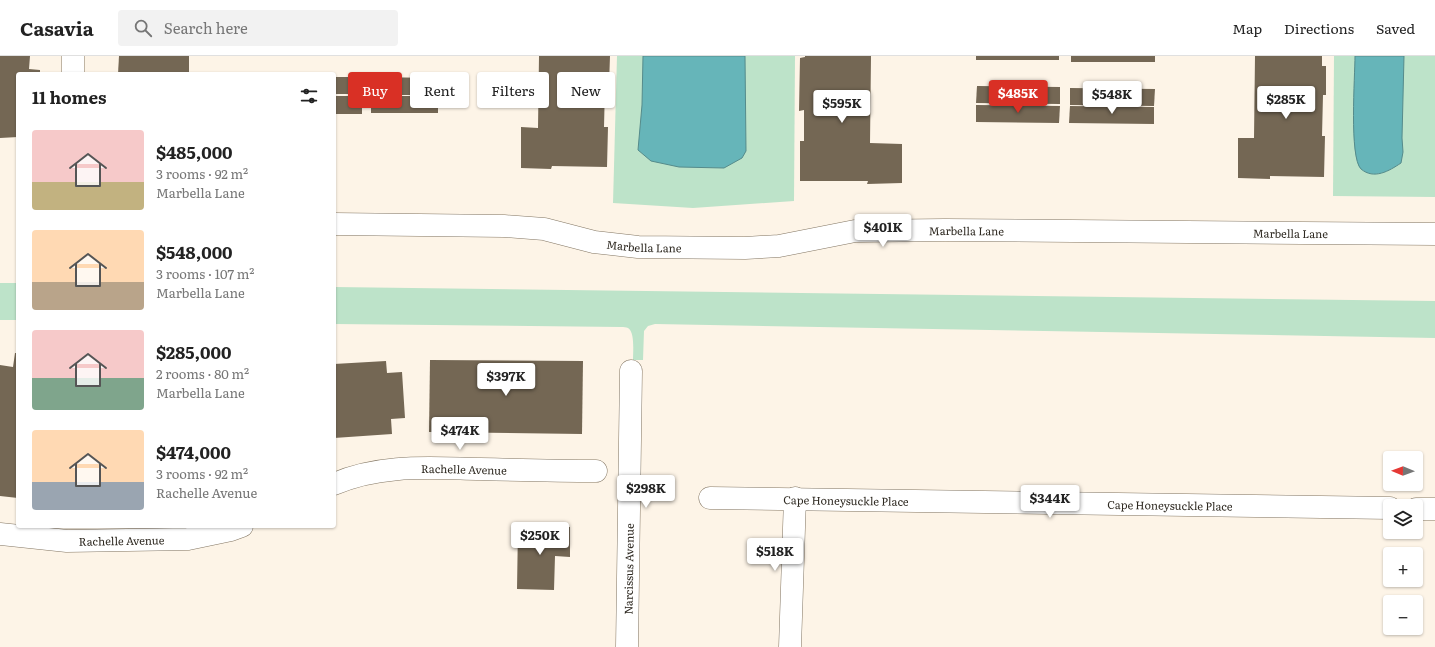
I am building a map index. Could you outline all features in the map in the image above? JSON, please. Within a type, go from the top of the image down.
[{"type":"street","points":[[73,56],[73,72]]},
{"type":"street","name":"Marbella Lane","points":[[336,224],[504,226],[544,229],[594,242],[638,247],[745,248],[779,246],[855,231],[945,230],[1435,234]]},
{"type":"street","name":"Narcissus Avenue","points":[[628,647],[631,371]]},
{"type":"street","name":"Rachelle Avenue","points":[[336,483],[374,471],[406,467],[596,471]]},
{"type":"street","name":"Cape Honeysuckle Place","points":[[710,498],[794,498],[1383,508]]},
{"type":"street","points":[[790,647],[794,498]]},
{"type":"street","points":[[1423,508],[1435,509]]},
{"type":"street","name":"Rachelle Avenue","points":[[0,534],[67,541],[188,539],[236,528]]},
{"type":"green space","points":[[617,56],[795,56],[794,201],[693,208],[613,203]]},
{"type":"green space","points":[[1334,56],[1435,56],[1435,197],[1333,196]]},
{"type":"green space","points":[[0,283],[16,283],[16,320],[0,320]]},
{"type":"green space","points":[[336,287],[1435,301],[1435,338],[655,324],[648,326],[644,331],[643,360],[633,360],[632,334],[628,328],[336,324]]},
{"type":"water","points":[[643,56],[745,56],[746,151],[742,158],[724,168],[679,167],[651,161],[638,150],[642,105]]},
{"type":"water","points":[[1355,56],[1404,56],[1403,152],[1401,163],[1392,169],[1376,174],[1371,174],[1361,169],[1357,162],[1354,133]]},
{"type":"building","points":[[0,56],[30,56],[29,69],[40,70],[40,72],[16,72],[16,137],[0,138]]},
{"type":"building","points":[[119,56],[189,56],[189,72],[118,72]]},
{"type":"building","points":[[539,56],[610,56],[609,72],[557,72],[557,108],[604,108],[604,127],[608,127],[607,167],[552,166],[551,169],[521,168],[521,127],[538,128],[538,108],[549,108],[549,72],[539,72]]},
{"type":"building","points":[[805,56],[871,56],[870,143],[902,144],[902,183],[867,184],[868,181],[800,181],[800,141],[804,141],[804,110],[799,111],[800,58]]},
{"type":"building","points":[[976,56],[1059,56],[1059,60],[976,60]]},
{"type":"building","points":[[1071,56],[1155,56],[1155,62],[1071,62]]},
{"type":"building","points":[[1255,56],[1322,56],[1322,66],[1326,66],[1326,95],[1323,95],[1322,136],[1325,136],[1324,177],[1270,176],[1270,179],[1238,178],[1238,138],[1254,138]]},
{"type":"building","points":[[336,77],[348,77],[348,94],[336,94]]},
{"type":"building","points":[[402,77],[410,78],[410,95],[402,95]]},
{"type":"building","points":[[977,86],[1060,87],[1060,104],[976,103]]},
{"type":"building","points":[[1070,88],[1155,89],[1154,106],[1070,105]]},
{"type":"building","points":[[336,96],[348,96],[348,108],[362,108],[362,114],[336,114]]},
{"type":"building","points":[[402,96],[410,96],[410,108],[438,108],[438,113],[371,113],[371,108],[402,108]]},
{"type":"building","points":[[976,105],[1060,106],[1059,123],[976,122]]},
{"type":"building","points":[[1070,106],[1154,107],[1154,124],[1069,123]]},
{"type":"building","points":[[16,353],[16,498],[0,496],[0,365],[13,367]]},
{"type":"building","points":[[430,360],[583,361],[582,434],[429,432]]},
{"type":"building","points":[[386,361],[387,373],[402,372],[405,418],[391,419],[392,434],[336,438],[336,364]]},
{"type":"building","points":[[518,527],[570,527],[570,557],[555,556],[554,590],[517,589]]}]
